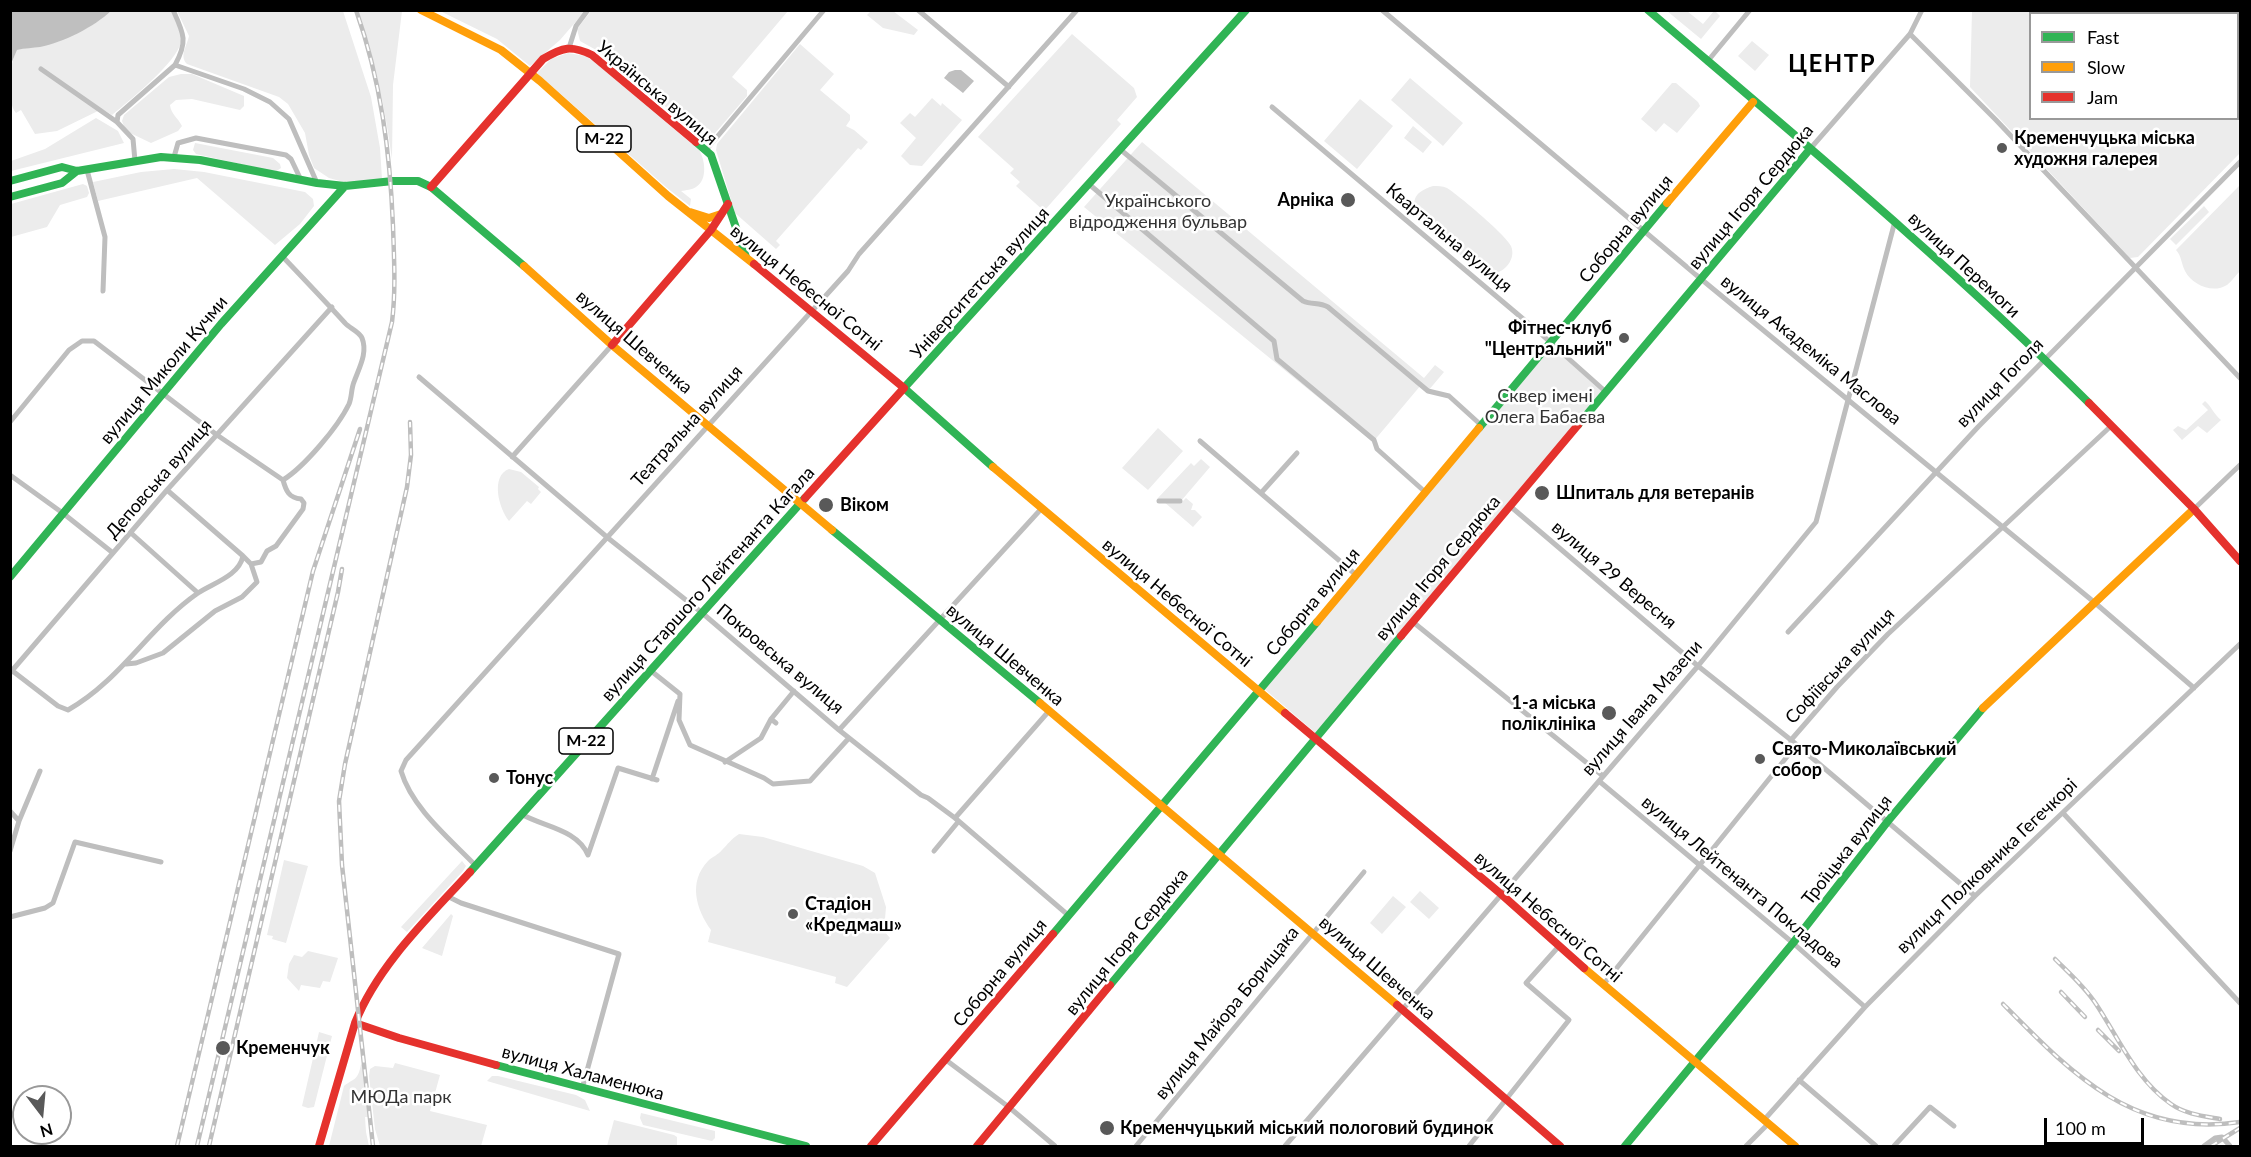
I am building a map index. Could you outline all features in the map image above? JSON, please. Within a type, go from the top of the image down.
[{"type":"main road","name":"вулиця Небесної Сотні","points":[[421,10],[493,45],[540,81],[685,210],[746,257],[904,388],[1042,508],[1501,894],[1603,985],[1795,1146]]},
{"type":"main road","name":"Університетська вулиця","points":[[904,388],[1246,10]]},
{"type":"main road","name":"вулиця Перемоги","points":[[1648,10],[1894,221],[2045,359],[2194,509],[2241,561]]},
{"type":"main road","name":"Українська вулиця","points":[[431,187],[533,69],[548,55],[569,48],[586,51],[604,63],[706,150],[712,159],[746,257]]},
{"type":"main road","name":"Соборна вулиця","points":[[871,1146],[1259,692],[1424,491],[1754,102]]},
{"type":"main road","name":"вулиця Ігоря Сердюка","points":[[977,1146],[1315,738],[1810,149]]},
{"type":"main road","points":[[10,181],[62,167],[77,171],[161,157],[174,157],[317,183],[345,186],[418,181],[431,187]]},
{"type":"main road","points":[[10,197],[62,183],[77,171]]},
{"type":"main road","name":"вулиця Миколи Кучми","points":[[10,577],[163,392],[345,186]]},
{"type":"main road","name":"вулиця Шевченка","points":[[431,187],[544,283],[612,345],[1313,932],[1560,1146]]},
{"type":"main road","points":[[612,345],[711,230],[728,204]]},
{"type":"main road","points":[[685,210],[709,218],[723,213]]},
{"type":"main road","name":"вулиця Старшого Лейтенанта Кагала","points":[[319,1146],[355,1023],[364,1000],[404,945],[904,388]]},
{"type":"main road","name":"Троїцька вулиця","points":[[1625,1146],[1793,943],[1888,821],[1982,709],[2194,509]]},
{"type":"main road","name":"вулиця Халаменюка","points":[[355,1023],[399,1038],[582,1089],[806,1146]]},
{"type":"street","points":[[117,122],[118,115],[175,65],[181,54],[184,34],[173,10]]},
{"type":"street","points":[[569,48],[576,26],[588,10]]},
{"type":"street","points":[[706,150],[824,10]]},
{"type":"street","points":[[918,10],[1009,87]]},
{"type":"street","name":"Театральна вулиця","points":[[475,865],[422,808],[405,784],[401,771],[406,760],[848,271],[859,254],[1077,10]]},
{"type":"street","name":"вулиця Академіка Маслова","points":[[1382,10],[1701,279],[2094,602],[2194,688]]},
{"type":"street","points":[[1707,62],[1750,10]]},
{"type":"street","name":"вулиця Ігоря Сердюка","points":[[1810,149],[1910,34],[1922,10]]},
{"type":"street","points":[[1910,34],[2137,266],[2241,378]]},
{"type":"street","points":[[175,65],[244,89],[270,102],[289,119],[317,183]]},
{"type":"street","points":[[40,69],[117,122],[133,139],[135,161]]},
{"type":"street","name":"Квартальна вулиця","points":[[1272,107],[1542,334],[1549,343],[1606,392]]},
{"type":"street","points":[[174,157],[178,143],[196,138],[286,155],[291,159],[301,180]]},
{"type":"street","points":[[1121,150],[1303,301],[1328,307],[1428,391],[1449,396],[1482,424]]},
{"type":"street","name":"вулиця Гоголя","points":[[1788,632],[1935,472],[2241,162]]},
{"type":"street","points":[[87,170],[105,237],[103,291]]},
{"type":"street","points":[[1090,185],[1274,340],[1277,359],[1374,440],[1377,449],[1424,491]]},
{"type":"street","name":"вулиця Івана Мазепи","points":[[1286,1146],[1698,666],[1816,522],[1894,221]]},
{"type":"street","points":[[282,256],[362,338],[363,348],[360,370],[352,386],[349,405],[318,449],[283,480]]},
{"type":"street","name":"Деповська вулиця","points":[[11,671],[167,490],[332,307]]},
{"type":"street","points":[[10,422],[69,350],[82,341],[94,341],[217,435],[283,480],[289,494],[301,499],[304,503],[303,509],[276,546],[267,551],[261,562],[251,564]]},
{"type":"street","points":[[512,457],[612,345]]},
{"type":"street","name":"Покровська вулиця","points":[[419,377],[839,730],[956,820],[1068,915]]},
{"type":"street","name":"Софіївська вулиця","points":[[1603,985],[1790,753],[1791,740],[1837,687],[1888,634],[2111,426]]},
{"type":"street","points":[[1200,441],[1355,574]]},
{"type":"street","points":[[1261,493],[1297,453]]},
{"type":"street","name":"Троїцька вулиця","points":[[2194,509],[2241,465]]},
{"type":"street","points":[[10,475],[113,553]]},
{"type":"street","points":[[125,664],[136,663],[163,653],[215,610],[242,597],[257,582],[251,564],[167,490]]},
{"type":"street","points":[[1159,501],[1180,501]]},
{"type":"street","name":"вулиця 29 Вересня","points":[[1510,507],[1975,896]]},
{"type":"street","points":[[839,730],[1042,508]]},
{"type":"street","points":[[131,533],[198,593]]},
{"type":"street","points":[[11,671],[58,706],[68,710],[115,676],[174,614],[198,593],[238,567],[243,556]]},
{"type":"street","name":"вулиця Лейтенанта Покладова","points":[[1413,622],[1601,779],[1865,1007]]},
{"type":"street","name":"вулиця Полковника Гегечкорі","points":[[1746,1146],[1799,1080],[1865,1007],[1975,896],[2241,644]]},
{"type":"street","points":[[650,670],[680,694]]},
{"type":"street","points":[[725,762],[760,738],[794,691]]},
{"type":"street","points":[[680,694],[679,720],[690,745],[764,778],[772,784],[810,781],[849,738]]},
{"type":"street","points":[[521,814],[576,837],[588,855],[618,768],[654,779],[680,694]]},
{"type":"street","points":[[934,850],[956,820],[1048,711]]},
{"type":"street","points":[[10,851],[40,771]]},
{"type":"street","points":[[10,811],[20,822]]},
{"type":"street","points":[[2063,813],[2241,1003]]},
{"type":"street","points":[[10,917],[45,908],[53,903],[57,898],[75,842],[161,862]]},
{"type":"street","name":"вулиця Майора Борищака","points":[[1136,1146],[1364,872]]},
{"type":"street","points":[[447,896],[476,908],[619,954],[582,1089]]},
{"type":"street","points":[[1468,1146],[1569,1020],[1526,983],[1560,945]]},
{"type":"street","points":[[946,1060],[1010,1108],[1055,1146]]},
{"type":"street","points":[[1799,1080],[1876,1146]]},
{"type":"street","points":[[1894,1146],[1930,1107],[1954,1126]]},
{"type":"street","points":[[2204,1146],[2222,1137],[2230,1146]]},
{"type":"green space","points":[[111,11],[171,11],[181,34],[178,50],[151,81],[112,115],[102,109],[57,131],[35,134],[21,110],[16,113],[11,100],[11,72],[17,50],[79,32]]},
{"type":"green space","points":[[177,11],[343,11],[371,97],[380,148],[382,179],[347,183],[329,178],[314,168],[305,133],[288,104],[279,97],[187,64],[184,54],[189,36]]},
{"type":"green space","points":[[358,11],[402,11],[393,85],[392,159],[379,84]]},
{"type":"green space","points":[[440,11],[585,11],[560,40],[530,66],[497,39]]},
{"type":"green space","points":[[591,11],[788,11],[732,77],[747,90],[747,96],[710,139],[706,140],[598,51],[580,41],[577,29]]},
{"type":"green space","points":[[871,11],[893,11],[918,30],[914,35],[883,28],[867,15]]},
{"type":"green space","points":[[1667,11],[1687,11],[1703,24],[1714,11],[1717,11],[1720,16],[1701,39]]},
{"type":"green space","points":[[1972,11],[2187,11],[2029,12],[2029,120],[2239,120],[2239,118],[2240,153],[2138,257],[2130,258],[1970,87]]},
{"type":"green space","points":[[1072,34],[1134,88],[1137,97],[1117,120],[1121,124],[1044,211],[1016,186],[1020,182],[1010,173],[1014,169],[978,137]]},
{"type":"green space","points":[[1752,41],[1769,55],[1755,71],[1738,56]]},
{"type":"green space","points":[[800,44],[834,74],[820,90],[850,115],[846,126],[868,142],[861,150],[858,148],[776,241],[780,245],[776,249],[735,213],[716,150],[717,144]]},
{"type":"green space","points":[[568,53],[585,56],[592,60],[699,150],[704,164],[702,180],[694,188],[681,191],[691,199],[690,206],[537,73],[551,59]]},
{"type":"green space","points":[[192,74],[244,96],[244,106],[240,110],[192,99],[176,100],[170,105],[182,126],[178,131],[151,143],[126,131],[122,121],[124,115],[169,77]]},
{"type":"green space","points":[[1410,78],[1463,123],[1443,146],[1391,100]]},
{"type":"green space","points":[[1672,83],[1676,83],[1700,106],[1677,133],[1664,123],[1656,132],[1641,119]]},
{"type":"green space","points":[[932,98],[941,106],[942,103],[962,120],[922,166],[910,165],[901,156],[916,138],[900,123],[910,113],[915,117]]},
{"type":"green space","points":[[1360,99],[1393,126],[1357,169],[1324,141]]},
{"type":"green space","points":[[96,118],[118,131],[124,143],[11,171],[11,161],[45,149]]},
{"type":"green space","points":[[1413,126],[1432,142],[1423,153],[1404,138]]},
{"type":"green space","name":"Українського відродження бульвар","points":[[1142,142],[1424,378],[1435,365],[1444,372],[1428,391],[1421,385],[1373,442],[1084,207]]},
{"type":"green space","points":[[195,143],[273,158],[281,168],[275,172],[196,154],[193,150]]},
{"type":"green space","points":[[174,169],[204,172],[305,192],[313,199],[314,206],[300,224],[275,245],[197,178],[98,201],[93,182],[141,172]]},
{"type":"green space","points":[[83,184],[87,186],[89,193],[87,197],[60,205],[47,227],[11,237],[11,204]]},
{"type":"green space","points":[[2240,185],[2240,271],[2221,288],[2203,287],[2188,276],[2176,250]]},
{"type":"green space","points":[[1433,186],[1445,187],[1452,192],[1508,241],[1512,254],[1510,262],[1504,268],[1492,273],[1479,269],[1468,262],[1419,215],[1415,207],[1415,199],[1421,192]]},
{"type":"green space","points":[[2204,206],[2209,212],[2176,245],[2170,239]]},
{"type":"green space","name":"Сквер імені Олега Бабаєва","points":[[1549,343],[1606,392],[1318,735],[1262,687]]},
{"type":"green space","points":[[2205,401],[2221,420],[2207,433],[2198,426],[2182,440],[2173,430],[2178,426],[2186,430],[2208,410],[2202,404]]},
{"type":"green space","points":[[1158,428],[1183,451],[1148,490],[1122,468]]},
{"type":"green space","points":[[1201,459],[1210,467],[1181,501],[1186,498],[1193,504],[1191,510],[1195,510],[1202,517],[1193,527],[1163,501],[1157,499],[1191,463],[1194,466]]},
{"type":"green space","points":[[509,469],[521,472],[539,487],[541,492],[531,504],[527,501],[509,521],[502,509],[498,485],[503,473]]},
{"type":"green space","name":"Стадіон «Кредмаш»","points":[[739,834],[763,837],[863,866],[875,873],[886,907],[884,931],[890,938],[847,987],[835,983],[836,977],[708,942],[711,930],[701,913],[696,896],[698,878],[708,861]]},
{"type":"green space","points":[[284,860],[308,866],[286,943],[267,935]]},
{"type":"green space","points":[[462,861],[466,866],[463,871],[407,932],[401,927]]},
{"type":"green space","points":[[1420,891],[1439,908],[1429,919],[1410,902]]},
{"type":"green space","points":[[1393,896],[1406,907],[1382,934],[1370,923]]},
{"type":"green space","points":[[451,914],[453,916],[442,956],[422,948]]},
{"type":"green space","points":[[308,951],[338,958],[330,982],[323,981],[320,988],[301,985],[299,991],[287,978],[289,964],[294,955],[302,957]]},
{"type":"green space","points":[[319,1032],[332,1036],[314,1107],[308,1108],[302,1106]]},
{"type":"green space","name":"МЮДа парк","points":[[395,1063],[440,1075],[430,1111],[487,1125],[481,1146],[380,1146],[375,1129],[370,1069],[375,1066],[393,1068]]},
{"type":"green space","points":[[361,1064],[368,1117],[365,1117],[369,1146],[329,1146],[344,1086],[357,1076]]},
{"type":"green space","points":[[492,1076],[576,1095],[585,1100],[590,1111],[487,1081]]},
{"type":"green space","points":[[641,1113],[715,1131],[715,1138],[712,1141],[643,1125],[640,1118]]},
{"type":"green space","points":[[614,1120],[674,1135],[677,1137],[677,1146],[607,1146]]},
{"type":"shaded area","points":[[11,10],[111,11],[96,23],[69,38],[49,45],[17,50],[11,64]]},
{"type":"shaded area","points":[[961,70],[974,81],[963,93],[944,78],[949,72]]},
{"type":"railway","points":[[197,1146],[392,322],[394,250],[387,144],[372,63],[356,10]]},
{"type":"railway","points":[[373,1146],[342,865],[339,801],[345,764],[407,487],[411,455],[410,422]]},
{"type":"railway","points":[[177,1146],[313,571],[360,429]]},
{"type":"railway","points":[[209,1146],[342,569]]},
{"type":"railway","points":[[2055,959],[2092,998],[2138,1071],[2159,1094],[2182,1110],[2220,1119]]},
{"type":"railway","points":[[2061,992],[2085,1017]]},
{"type":"railway","points":[[2003,1004],[2080,1076],[2107,1095],[2136,1110],[2168,1120],[2202,1124],[2240,1122]]},
{"type":"railway","points":[[2098,1030],[2119,1051]]},
{"type":"railway","points":[[2211,1146],[2240,1128]]},
{"type":"traffic: fast","points":[[993,467],[904,388],[1246,10]]},
{"type":"traffic: fast","points":[[1648,10],[1928,251],[2089,403]]},
{"type":"traffic: fast","points":[[696,142],[711,155],[746,257]]},
{"type":"traffic: fast","points":[[1578,425],[1810,149]]},
{"type":"traffic: fast","points":[[10,181],[62,167],[77,171],[161,157],[200,160],[317,183],[345,186],[418,181],[431,187],[524,266]]},
{"type":"traffic: fast","points":[[10,197],[62,183],[77,171]]},
{"type":"traffic: fast","points":[[10,577],[221,324],[345,186]]},
{"type":"traffic: fast","points":[[1479,428],[1667,203]]},
{"type":"traffic: fast","points":[[470,872],[805,498]]},
{"type":"traffic: fast","points":[[832,530],[1040,703]]},
{"type":"traffic: fast","points":[[1053,934],[1317,622]]},
{"type":"traffic: fast","points":[[1110,985],[1401,636]]},
{"type":"traffic: fast","points":[[1625,1146],[1793,943],[1888,821],[1983,708]]},
{"type":"traffic: fast","points":[[496,1065],[806,1146]]},
{"type":"traffic: slow","points":[[421,10],[501,50],[540,81],[668,196],[754,264]]},
{"type":"traffic: slow","points":[[1667,203],[1753,102]]},
{"type":"traffic: slow","points":[[690,212],[709,218],[721,214]]},
{"type":"traffic: slow","points":[[524,266],[612,345],[832,530]]},
{"type":"traffic: slow","points":[[1317,622],[1479,428]]},
{"type":"traffic: slow","points":[[993,467],[1285,713]]},
{"type":"traffic: slow","points":[[1983,708],[2194,509]]},
{"type":"traffic: slow","points":[[1040,703],[1397,1005]]},
{"type":"traffic: slow","points":[[1584,968],[1795,1146]]},
{"type":"traffic: jam","points":[[431,187],[543,59],[567,49],[592,55],[696,142]]},
{"type":"traffic: jam","points":[[612,345],[711,230],[728,204]]},
{"type":"traffic: jam","points":[[754,264],[904,388],[805,498]]},
{"type":"traffic: jam","points":[[2089,403],[2194,509],[2240,561]]},
{"type":"traffic: jam","points":[[1401,636],[1578,425]]},
{"type":"traffic: jam","points":[[1285,713],[1501,894],[1584,968]]},
{"type":"traffic: jam","points":[[470,872],[390,962],[377,981],[355,1023],[399,1038],[496,1065]]},
{"type":"traffic: jam","points":[[871,1146],[1053,934]]},
{"type":"traffic: jam","points":[[977,1146],[1110,985]]},
{"type":"traffic: jam","points":[[1397,1005],[1560,1146]]},
{"type":"traffic: jam","points":[[319,1146],[355,1023]]},
{"type":"place","name":"Кременчуцька міська художня галерея","points":[[2002,148]]},
{"type":"place","name":"Арніка","points":[[1348,200]]},
{"type":"place","name":"Фітнес-клуб \"Центральний\"","points":[[1624,338]]},
{"type":"place","name":"Шпиталь для ветеранів","points":[[1542,493]]},
{"type":"place","name":"Віком","points":[[826,505]]},
{"type":"place","name":"1-а міська поліклініка","points":[[1609,713]]},
{"type":"place","name":"Свято-Миколаївський собор","points":[[1760,759]]},
{"type":"place","name":"Тонус","points":[[494,778]]},
{"type":"place","name":"Стадіон «Кредмаш»","points":[[793,914]]},
{"type":"place","name":"Кременчук","points":[[223,1048]]},
{"type":"place","name":"Кременчуцький міський пологовий будинок","points":[[1107,1128]]},
{"type":"district","name":"ЦЕНТР","points":[[1832,64]]}]
